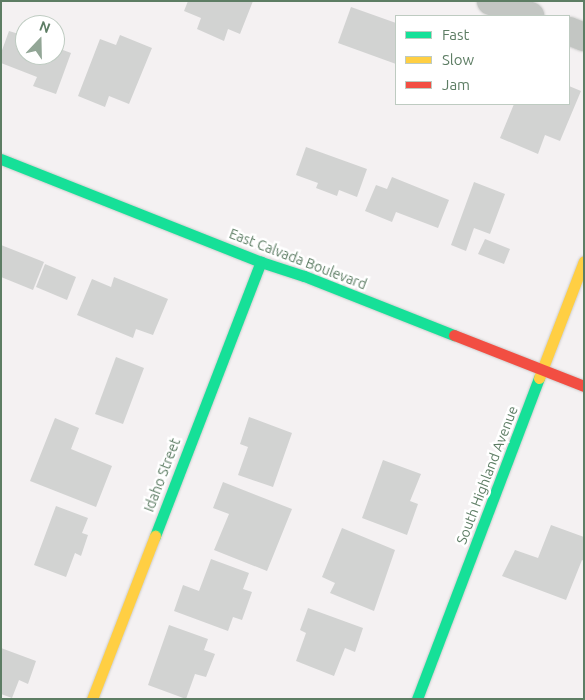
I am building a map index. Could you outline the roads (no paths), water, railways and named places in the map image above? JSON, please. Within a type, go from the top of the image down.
[{"type":"street","points":[[491,1],[527,15]]},
{"type":"street","points":[[570,31],[584,37]]},
{"type":"street","name":"East Calvada Boulevard","points":[[1,159],[261,262],[304,276],[584,386]]},
{"type":"street","name":"South Highland Avenue","points":[[417,699],[584,261]]},
{"type":"street","name":"Idaho Street","points":[[92,699],[261,262]]}]
